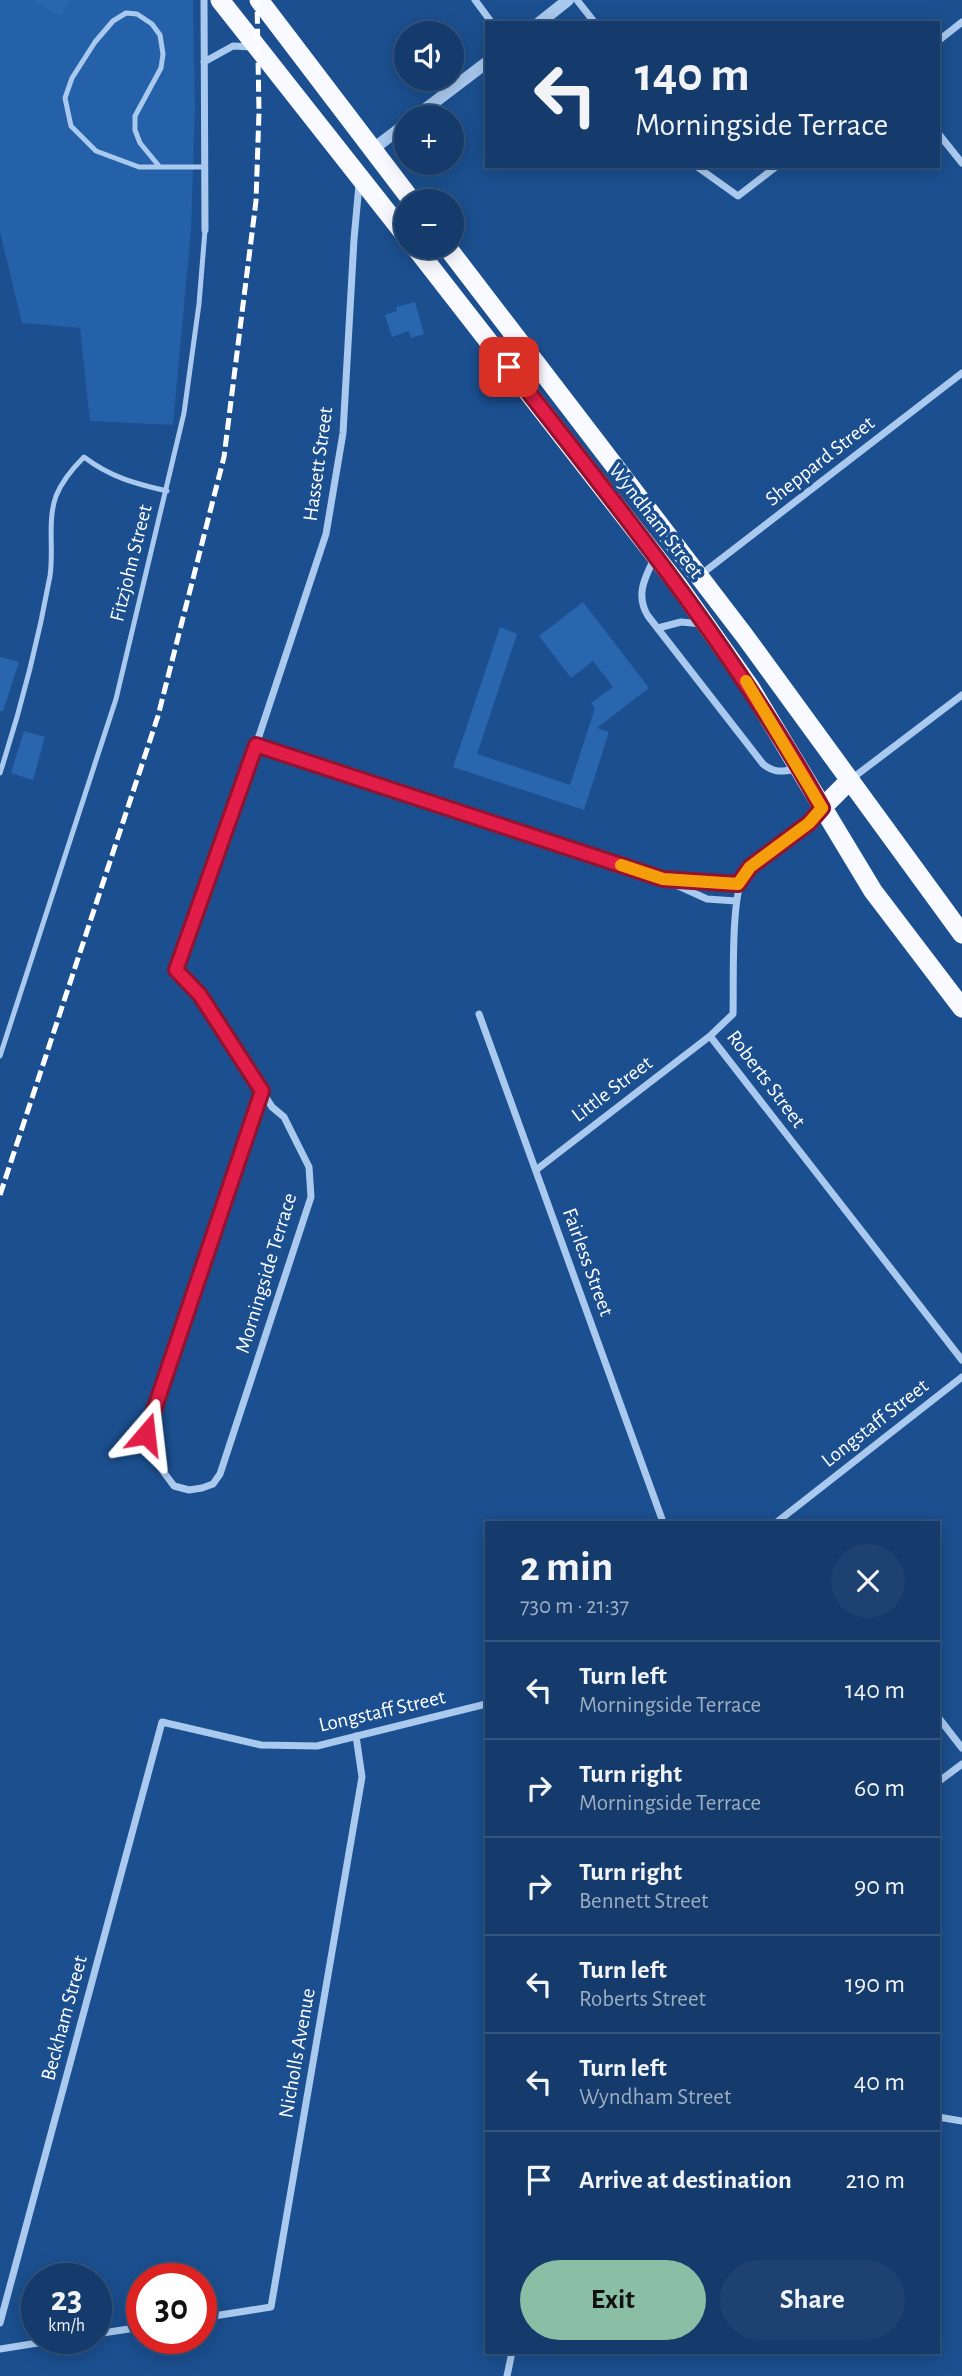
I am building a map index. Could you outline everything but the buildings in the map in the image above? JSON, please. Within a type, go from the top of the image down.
[{"type":"highway","points":[[220,0],[394,221]]},
{"type":"highway","points":[[258,0],[403,189]]},
{"type":"highway","points":[[360,177],[373,149]]},
{"type":"highway","name":"Wyndham Street","points":[[424,259],[706,624],[750,687],[873,891],[962,1009]]},
{"type":"highway","name":"Wyndham Street","points":[[456,259],[744,635],[962,934]]},
{"type":"highway","points":[[822,808],[849,781]]},
{"type":"street","name":"Fitzjohn Street","points":[[204,0],[205,230]]},
{"type":"street","points":[[475,0],[491,21]]},
{"type":"street","points":[[542,21],[568,0]]},
{"type":"street","points":[[577,0],[593,21]]},
{"type":"street","points":[[940,39],[962,22]]},
{"type":"street","points":[[204,62],[233,46],[259,49]]},
{"type":"street","points":[[431,105],[485,64]]},
{"type":"street","points":[[373,149],[394,133]]},
{"type":"street","points":[[940,136],[962,163]]},
{"type":"street","points":[[699,168],[738,197],[774,168]]},
{"type":"street","name":"Hassett Street","points":[[256,745],[326,534],[343,433],[360,177]]},
{"type":"street","name":"Sheppard Street","points":[[698,576],[962,373]]},
{"type":"street","points":[[655,556],[644,579],[643,608],[763,764],[770,770],[779,772],[800,768]]},
{"type":"street","points":[[658,628],[681,622],[706,624]]},
{"type":"street","points":[[849,781],[962,695]]},
{"type":"street","points":[[256,745],[663,879],[707,899],[736,901]]},
{"type":"street","name":"Morningside Terrace","points":[[256,745],[176,970],[200,995],[262,1091],[272,1107],[284,1117],[309,1167],[311,1197],[220,1474],[212,1484],[189,1490],[174,1486],[148,1451],[146,1434],[262,1091]]},
{"type":"street","points":[[663,879],[738,884],[750,867],[809,823],[822,808]]},
{"type":"street","name":"Roberts Street","points":[[738,884],[733,1014],[710,1036],[962,1360]]},
{"type":"street","name":"Fairless Street","points":[[479,1014],[663,1521]]},
{"type":"street","name":"Little Street","points":[[536,1170],[710,1036]]},
{"type":"street","name":"Longstaff Street","points":[[786,1520],[962,1377]]},
{"type":"street","name":"Longstaff Street","points":[[162,1722],[261,1745],[317,1746],[485,1704]]},
{"type":"street","points":[[940,1720],[962,1748]]},
{"type":"street","name":"Beckham Street","points":[[0,2323],[162,1722]]},
{"type":"street","name":"Nicholls Avenue","points":[[217,2315],[271,2307],[362,1777],[356,1736]]},
{"type":"street","points":[[940,1780],[962,1764]]},
{"type":"street","points":[[940,2117],[962,2121]]},
{"type":"street","points":[[0,2348],[21,2345]]},
{"type":"street","points":[[508,2376],[512,2354]]},
{"type":"lane","points":[[159,166],[140,143],[135,130],[135,116],[161,68],[163,54],[160,35],[152,24],[137,14],[126,13],[113,21],[95,42],[72,78],[65,98],[71,126],[96,151],[139,167],[205,167]]},
{"type":"lane","name":"Fitzjohn Street","points":[[0,1056],[116,699],[184,413],[199,304],[205,230]]},
{"type":"lane","points":[[0,773],[36,644],[50,572],[56,496],[71,470],[84,457],[100,470],[125,481],[167,491]]},
{"type":"shaded area","points":[[0,0],[193,0],[195,108],[191,230],[173,425],[90,421],[80,328],[22,323],[0,232]]},
{"type":"railway","points":[[0,1195],[158,716],[224,457],[256,201],[259,112],[257,0]]},
{"type":"slow traffic","points":[[621,865],[663,879],[738,884],[750,867],[809,823],[822,808],[746,681]]},
{"type":"route","points":[[146,1434],[262,1091],[200,995],[176,970],[256,745],[663,879],[738,884],[750,867],[809,823],[822,808],[750,687],[706,624],[509,367]]}]
